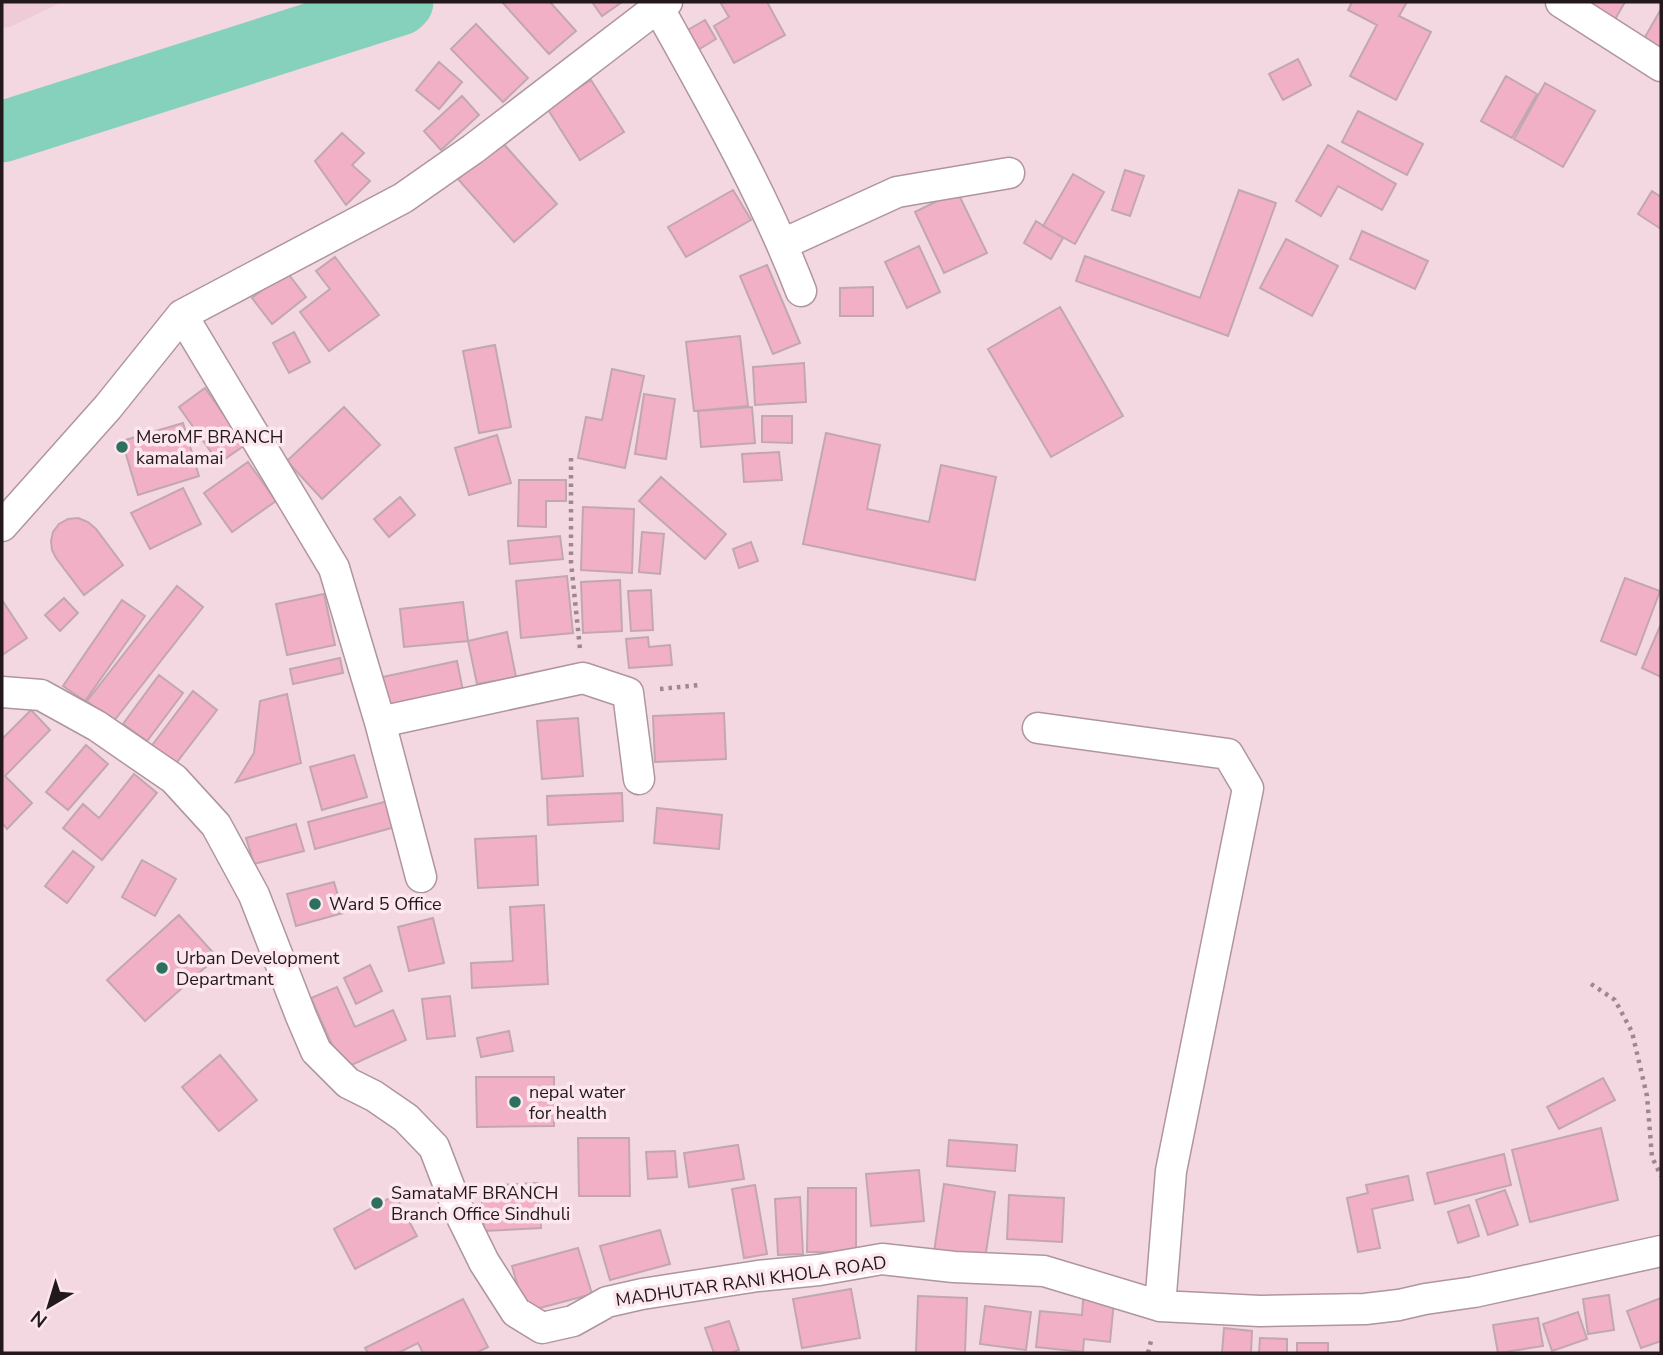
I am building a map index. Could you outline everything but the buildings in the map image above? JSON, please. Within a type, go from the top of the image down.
[{"type":"street","points":[[1561,2],[1661,66]]},
{"type":"street","points":[[2,526],[108,407],[182,315],[403,198],[473,149],[663,4],[783,244],[801,291]]},
{"type":"street","points":[[783,244],[897,192],[1010,173]]},
{"type":"street","points":[[182,315],[334,568],[380,722],[421,877]]},
{"type":"street","points":[[380,722],[583,678],[628,693],[639,779]]},
{"type":"street","name":"MADHUTAR RANI KHOLA ROAD","points":[[2,692],[41,695],[97,726],[174,779],[216,825],[254,895],[316,1051],[348,1083],[374,1096],[406,1118],[434,1147],[457,1207],[484,1262],[516,1311],[542,1328],[573,1321],[607,1303],[642,1294],[882,1259],[954,1267],[1044,1271],[1160,1306],[1260,1311],[1365,1309],[1399,1305],[1474,1292],[1661,1251]]},
{"type":"street","points":[[1038,728],[1228,754],[1248,788],[1171,1171],[1160,1306]]},
{"type":"path","points":[[571,458],[571,562],[583,678]]},
{"type":"path","points":[[628,693],[699,685]]},
{"type":"path","points":[[1591,984],[1615,1000],[1632,1032],[1647,1096],[1652,1157],[1661,1176]]},
{"type":"shaded area","points":[[2,2],[62,2],[10,27],[2,28]]},
{"type":"waterway","points":[[2,132],[403,2]]},
{"type":"place","name":"MeroMF BRANCH kamalamai","points":[[122,447]]},
{"type":"place","name":"Ward 5 Office","points":[[315,904]]},
{"type":"place","name":"Urban Development Departmant","points":[[162,968]]},
{"type":"place","name":"nepal water for health","points":[[515,1102]]},
{"type":"place","name":"SamataMF BRANCH Branch Office Sindhuli","points":[[377,1203]]}]
